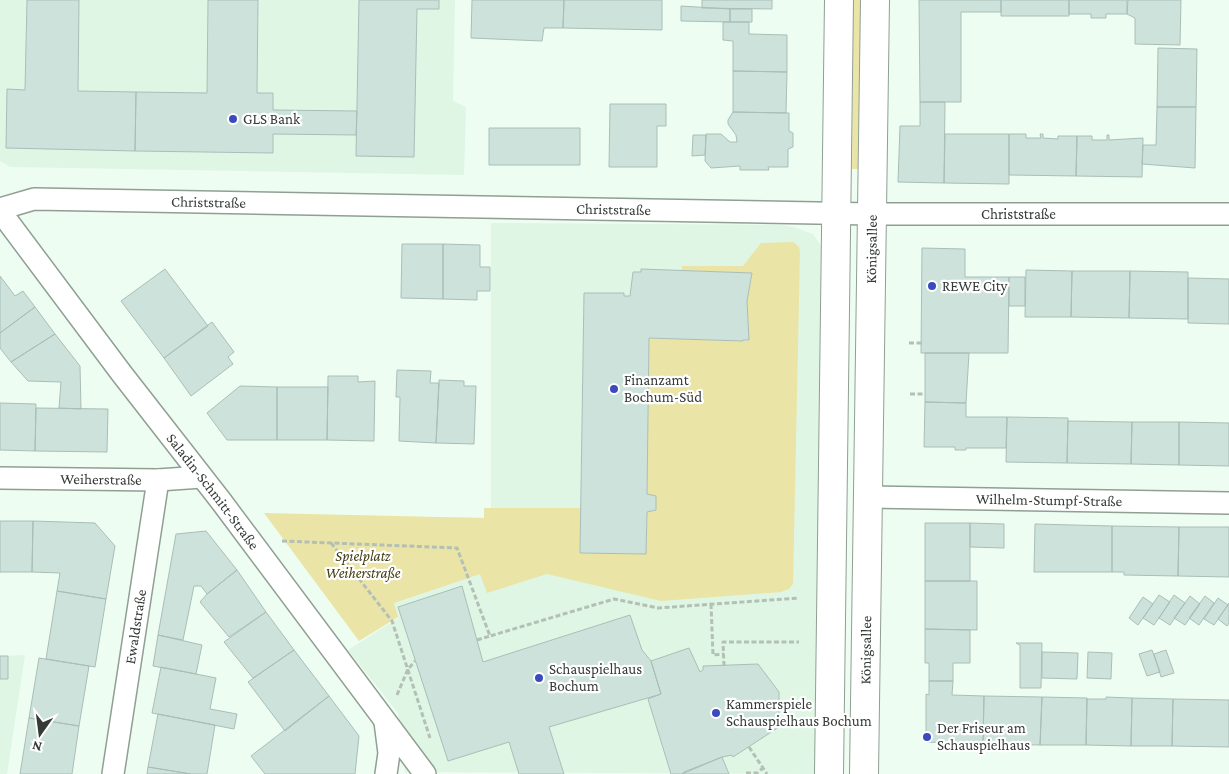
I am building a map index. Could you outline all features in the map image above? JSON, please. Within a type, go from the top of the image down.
[{"type":"main road","points":[[829,774],[839,0]]},
{"type":"main road","name":"Königsallee","points":[[864,774],[875,0]]},
{"type":"main road","points":[[834,477],[869,497]]},
{"type":"street","name":"Christstraße","points":[[0,210],[34,199],[872,214],[1229,214]]},
{"type":"street","name":"Saladin-Schmitt-Straße","points":[[0,210],[425,774]]},
{"type":"street","name":"Weiherstraße","points":[[0,478],[158,480],[202,477]]},
{"type":"street","name":"Ewaldstraße","points":[[113,774],[158,480]]},
{"type":"street","name":"Wilhelm-Stumpf-Straße","points":[[869,497],[1229,503]]},
{"type":"street","points":[[385,721],[389,752],[386,774]]},
{"type":"path","points":[[909,343],[922,343]]},
{"type":"path","points":[[910,394],[925,394]]},
{"type":"path","points":[[250,540],[457,548],[490,636]]},
{"type":"path","points":[[331,543],[392,621],[434,747]]},
{"type":"path","points":[[477,640],[614,599],[658,608],[799,598]]},
{"type":"path","points":[[711,604],[713,655],[724,654]]},
{"type":"path","points":[[724,666],[723,642],[799,642]]},
{"type":"path","points":[[385,721],[408,670],[415,661]]},
{"type":"path","points":[[749,747],[767,774]]},
{"type":"path","points":[[746,773],[757,773],[763,768]]},
{"type":"shaded area","points":[[0,0],[455,0],[453,101],[466,107],[464,175],[10,167],[0,161]]},
{"type":"shaded area","points":[[491,223],[783,225],[813,234],[823,249],[815,774],[405,772],[398,713],[348,650],[398,618],[394,603],[461,517],[484,518],[484,508],[491,508]]},
{"type":"shaded area","points":[[25,655],[7,774],[0,774],[0,656]]},
{"type":"green space","points":[[853,0],[861,0],[858,169],[852,169]]},
{"type":"green space","name":"Spielplatz Weiherstraße","points":[[793,242],[799,247],[800,252],[793,584],[789,589],[781,592],[661,601],[547,574],[487,593],[480,574],[394,603],[398,617],[359,641],[264,513],[484,518],[484,508],[580,508],[580,553],[646,554],[647,512],[656,509],[656,496],[647,494],[649,338],[749,340],[747,301],[752,273],[682,270],[682,266],[743,266],[761,243]]},
{"type":"building","points":[[27,0],[79,0],[78,91],[136,92],[135,151],[6,148],[7,89],[25,90]]},
{"type":"building","points":[[208,0],[258,0],[257,93],[273,93],[273,110],[357,111],[356,135],[273,134],[273,153],[135,151],[136,92],[207,93]]},
{"type":"building","points":[[359,0],[439,0],[439,9],[417,9],[414,157],[356,156]]},
{"type":"building","points":[[472,0],[564,0],[563,28],[544,28],[542,41],[471,38]]},
{"type":"building","points":[[564,0],[662,0],[662,30],[563,28]]},
{"type":"building","points":[[702,0],[772,0],[772,9],[702,8]]},
{"type":"building","points":[[919,0],[1001,0],[1001,12],[961,12],[961,102],[920,102]]},
{"type":"building","points":[[1001,0],[1069,0],[1069,16],[1001,16]]},
{"type":"building","points":[[1069,0],[1127,0],[1127,14],[1106,14],[1106,18],[1091,18],[1091,14],[1069,14]]},
{"type":"building","points":[[1128,0],[1181,0],[1180,45],[1135,44],[1135,18],[1127,14]]},
{"type":"building","points":[[681,6],[730,9],[730,22],[681,21]]},
{"type":"building","points":[[730,9],[752,9],[752,22],[730,22]]},
{"type":"building","points":[[723,22],[749,22],[749,34],[787,35],[787,72],[733,71],[733,41],[723,40]]},
{"type":"building","points":[[1158,48],[1197,49],[1196,107],[1157,107]]},
{"type":"building","points":[[733,71],[787,72],[786,113],[733,112]]},
{"type":"building","points":[[920,102],[945,102],[944,183],[898,182],[900,126],[920,126]]},
{"type":"building","points":[[610,104],[666,104],[666,126],[657,126],[657,167],[609,167]]},
{"type":"building","points":[[1157,107],[1196,107],[1195,168],[1142,164],[1143,145],[1156,145]]},
{"type":"building","points":[[733,112],[789,113],[789,131],[793,133],[793,147],[788,149],[788,167],[768,167],[769,170],[740,170],[740,166],[711,168],[705,161],[706,134],[721,134],[730,142],[737,142],[736,135],[728,124],[728,120]]},
{"type":"building","points":[[489,128],[580,128],[580,165],[489,165]]},
{"type":"building","points":[[945,134],[1009,134],[1009,184],[944,183]]},
{"type":"building","points":[[1009,134],[1026,134],[1026,138],[1041,138],[1040,134],[1043,134],[1043,138],[1058,139],[1058,136],[1077,136],[1076,176],[1009,175]]},
{"type":"building","points":[[693,135],[706,135],[705,155],[692,156]]},
{"type":"building","points":[[1107,135],[1109,135],[1109,140],[1143,138],[1142,177],[1076,176],[1077,136],[1092,136],[1092,140],[1107,140]]},
{"type":"building","points":[[402,244],[443,244],[443,299],[401,298]]},
{"type":"building","points":[[443,244],[480,245],[480,267],[490,267],[490,291],[477,291],[477,300],[443,299]]},
{"type":"building","points":[[922,248],[965,249],[965,277],[1009,277],[1008,353],[921,353]]},
{"type":"building","points":[[165,269],[208,326],[164,358],[121,301]]},
{"type":"building","points":[[641,269],[752,273],[747,301],[749,340],[649,338],[647,494],[656,496],[656,510],[647,512],[646,554],[580,553],[584,293],[624,293],[624,296],[630,296],[633,272],[641,272]]},
{"type":"building","points":[[1026,270],[1072,271],[1071,317],[1025,317]]},
{"type":"building","points":[[1072,271],[1130,271],[1129,318],[1071,317]]},
{"type":"building","points":[[1130,271],[1188,272],[1188,319],[1129,318]]},
{"type":"building","points":[[0,276],[15,296],[23,291],[35,307],[0,333]]},
{"type":"building","points":[[1009,277],[1025,277],[1025,306],[1009,306]]},
{"type":"building","points":[[1188,278],[1229,279],[1229,324],[1188,323]]},
{"type":"building","points":[[35,307],[55,334],[11,362],[0,348],[0,333]]},
{"type":"building","points":[[212,322],[234,352],[228,357],[233,364],[191,396],[164,358]]},
{"type":"building","points":[[55,334],[80,366],[81,409],[59,408],[61,382],[28,381],[11,362]]},
{"type":"building","points":[[925,353],[969,353],[966,403],[925,402]]},
{"type":"building","points":[[397,370],[431,371],[430,383],[439,383],[436,443],[399,441],[400,397],[396,397]]},
{"type":"building","points":[[328,376],[358,376],[358,382],[375,381],[374,441],[327,440]]},
{"type":"building","points":[[439,380],[464,381],[464,386],[476,386],[474,444],[436,443]]},
{"type":"building","points":[[240,386],[277,387],[277,440],[227,440],[207,413]]},
{"type":"building","points":[[277,387],[328,387],[327,440],[277,440]]},
{"type":"building","points":[[925,402],[966,403],[966,417],[1007,417],[1006,448],[966,448],[966,450],[955,450],[955,447],[924,447]]},
{"type":"building","points":[[0,403],[36,404],[35,451],[0,450]]},
{"type":"building","points":[[36,408],[108,409],[107,452],[35,451]]},
{"type":"building","points":[[1007,417],[1068,418],[1067,463],[1006,462]]},
{"type":"building","points":[[1068,421],[1132,422],[1131,464],[1067,463]]},
{"type":"building","points":[[1132,422],[1179,422],[1179,465],[1131,464]]},
{"type":"building","points":[[1179,422],[1229,423],[1229,466],[1179,465]]},
{"type":"building","points":[[0,521],[33,521],[32,572],[0,572]]},
{"type":"building","points":[[33,521],[95,523],[115,546],[106,599],[57,591],[60,573],[32,572]]},
{"type":"building","points":[[925,523],[970,523],[970,581],[925,581]]},
{"type":"building","points":[[970,523],[1004,524],[1004,548],[970,547]]},
{"type":"building","points":[[1035,524],[1112,526],[1112,572],[1034,572]]},
{"type":"building","points":[[1112,526],[1179,527],[1178,576],[1124,575],[1124,572],[1112,572]]},
{"type":"building","points":[[1179,527],[1229,527],[1229,577],[1178,576]]},
{"type":"building","points":[[206,531],[237,570],[207,594],[201,586],[194,586],[183,640],[158,635],[176,534]]},
{"type":"building","points":[[237,570],[266,612],[229,637],[200,602]]},
{"type":"building","points":[[925,581],[977,581],[977,630],[925,629]]},
{"type":"building","name":"Schauspielhaus Bochum","points":[[462,586],[483,662],[630,615],[642,650],[651,661],[661,694],[549,727],[564,774],[519,774],[509,742],[448,761],[398,607]]},
{"type":"building","points":[[57,591],[106,599],[95,667],[46,659]]},
{"type":"building","points":[[1159,595],[1170,602],[1154,625],[1143,618]]},
{"type":"building","points":[[1174,595],[1185,603],[1170,625],[1159,618]]},
{"type":"building","points":[[1190,596],[1200,604],[1185,625],[1174,618]]},
{"type":"building","points":[[1205,596],[1214,603],[1199,625],[1189,618]]},
{"type":"building","points":[[1143,597],[1153,604],[1138,625],[1129,618]]},
{"type":"building","points":[[1218,598],[1228,605],[1214,625],[1204,619]]},
{"type":"building","points":[[1229,603],[1229,623],[1227,626],[1218,619]]},
{"type":"building","points":[[266,612],[294,650],[253,678],[224,642]]},
{"type":"building","points":[[925,629],[970,630],[970,663],[953,663],[953,681],[929,681],[929,663],[925,663]]},
{"type":"building","points":[[158,635],[202,645],[196,674],[153,666]]},
{"type":"building","points":[[1016,643],[1042,643],[1041,688],[1020,688],[1020,645]]},
{"type":"building","name":"Kammerspiele Schauspielhaus Bochum","points":[[689,648],[700,672],[703,670],[703,666],[758,664],[779,692],[779,727],[733,757],[732,755],[722,757],[682,774],[671,774],[648,699],[661,694],[651,661]]},
{"type":"building","points":[[294,650],[329,696],[285,731],[248,682]]},
{"type":"building","points":[[1152,650],[1160,672],[1147,676],[1139,654]]},
{"type":"building","points":[[1166,650],[1174,673],[1161,677],[1154,654]]},
{"type":"building","points":[[1042,652],[1078,653],[1077,679],[1042,678]]},
{"type":"building","points":[[1088,652],[1112,653],[1111,679],[1087,678]]},
{"type":"building","points":[[0,656],[8,656],[8,679],[0,679]]},
{"type":"building","points":[[39,658],[89,666],[79,726],[29,718]]},
{"type":"building","points":[[161,667],[216,678],[210,709],[237,714],[234,729],[152,713]]},
{"type":"building","points":[[929,681],[953,681],[952,695],[984,696],[983,744],[926,742],[926,694],[929,695]]},
{"type":"building","points":[[329,696],[359,736],[355,774],[265,774],[251,756]]},
{"type":"building","points":[[984,696],[1042,697],[1040,745],[983,744]]},
{"type":"building","points":[[1042,697],[1087,698],[1086,745],[1040,745]]},
{"type":"building","points":[[1106,697],[1132,698],[1131,746],[1086,745],[1087,699],[1106,699]]},
{"type":"building","points":[[1132,698],[1173,699],[1172,746],[1131,746]]},
{"type":"building","points":[[1173,699],[1229,700],[1229,747],[1172,746]]},
{"type":"building","points":[[158,714],[215,725],[207,774],[191,774],[148,767]]},
{"type":"building","points":[[29,718],[79,726],[72,774],[20,774]]},
{"type":"building","points":[[722,757],[729,774],[682,774],[684,772]]},
{"type":"building","points":[[148,767],[191,774],[147,774]]},
{"type":"place","name":"GLS Bank","points":[[233,119]]},
{"type":"place","name":"REWE City","points":[[932,286]]},
{"type":"place","name":"Finanzamt Bochum-Süd","points":[[614,389]]},
{"type":"place","name":"Schauspielhaus Bochum","points":[[539,678]]},
{"type":"place","name":"Kammerspiele Schauspielhaus Bochum","points":[[716,713]]},
{"type":"place","name":"Der Friseur am Schauspielhaus","points":[[927,737]]}]
